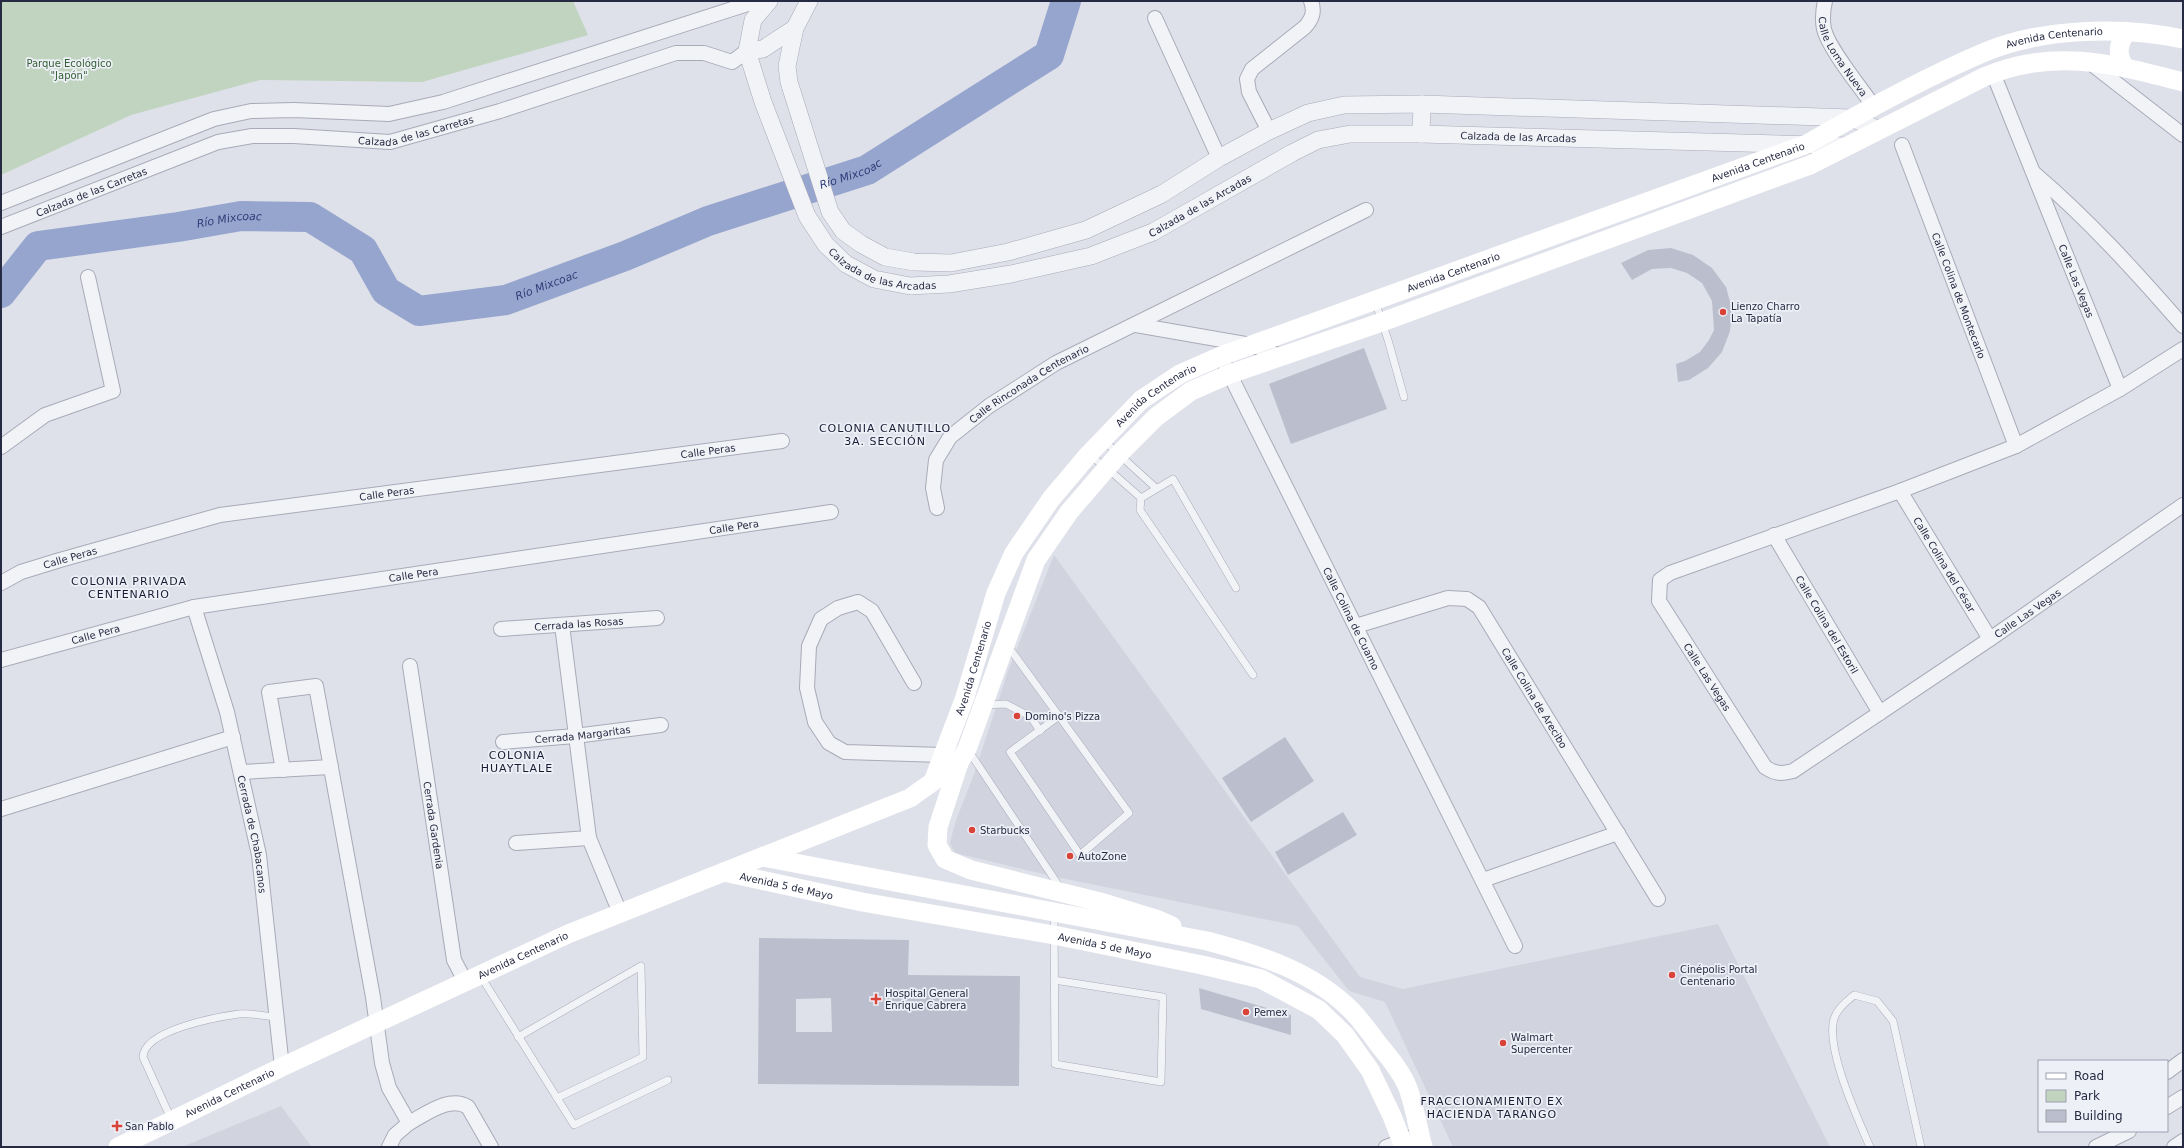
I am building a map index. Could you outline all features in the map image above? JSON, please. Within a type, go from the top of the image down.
[{"type":"main road","name":"Avenida Centenario","points":[[956,756],[953,732],[996,593],[1014,553],[1051,499],[1089,454],[1141,400],[1180,374],[1221,356],[1807,144],[1851,118],[1986,52],[2016,42],[2047,36],[2100,32],[2127,32],[2183,39]]},
{"type":"main road","points":[[2095,63],[2106,54],[2107,47],[2105,38],[2100,32]]},
{"type":"main road","points":[[2125,68],[2119,50],[2122,40],[2127,32]]},
{"type":"main road","name":"Avenida Centenario","points":[[118,1147],[282,1067],[568,934],[910,798],[934,779],[956,756],[984,705],[1036,560],[1069,512],[1113,461],[1156,417],[1191,391],[1230,374],[1382,322],[1810,165],[1993,73],[2018,64],[2043,60],[2074,60],[2125,68],[2183,82]]},
{"type":"main road","points":[[956,756],[938,827],[937,845],[945,859],[972,870],[1064,893],[1156,919],[1207,941],[1278,963],[1312,980],[1332,994],[1352,1012],[1396,1068],[1409,1090],[1421,1140]]},
{"type":"main road","points":[[763,857],[1207,941]]},
{"type":"main road","name":"Avenida 5 de Mayo","points":[[724,872],[862,902],[1054,935],[1240,973],[1261,980],[1319,1010],[1360,1053],[1378,1086],[1397,1145]]},
{"type":"main road","points":[[1319,1010],[1332,994]]},
{"type":"street","name":"Calzada de las Carretas","points":[[1,203],[214,119],[251,111],[294,110],[389,114],[442,102],[757,1]]},
{"type":"street","name":"Calzada de las Arcadas","points":[[769,1],[753,20],[747,51],[763,102],[807,216],[826,245],[846,264],[874,279],[910,286],[948,284],[1011,274],[1091,256],[1153,232],[1292,153],[1318,140],[1350,134],[1421,134],[1848,146]]},
{"type":"street","points":[[795,28],[809,1]]},
{"type":"street","points":[[1268,131],[1248,92],[1247,78],[1252,69],[1305,27],[1312,19],[1313,8],[1311,1]]},
{"type":"street","name":"Calle Loma Nueva","points":[[1825,1],[1823,15],[1824,29],[1829,42],[1874,107]]},
{"type":"street","points":[[1155,18],[1219,158]]},
{"type":"street","name":"Calzada de las Carretas","points":[[1,227],[218,142],[252,136],[294,136],[390,142],[500,111],[670,54],[704,53],[732,62],[747,51],[762,49],[795,28]]},
{"type":"street","name":"Calzada de las Arcadas","points":[[795,28],[786,66],[830,212],[843,232],[861,244],[885,256],[914,262],[951,263],[1008,252],[1086,230],[1162,194],[1219,158],[1268,131],[1308,112],[1344,105],[1422,104],[1851,118],[1880,130]]},
{"type":"street","points":[[2095,63],[2183,135]]},
{"type":"street","name":"Calle Las Vegas","points":[[1993,73],[2120,389]]},
{"type":"street","points":[[1421,134],[1422,104]]},
{"type":"street","name":"Calle Colina de Montecarlo","points":[[1902,145],[2016,446]]},
{"type":"street","name":"Calle Las Vegas","points":[[2033,172],[2066,201],[2131,266],[2183,326]]},
{"type":"street","name":"Calle Rinconada Centenario","points":[[936,508],[933,488],[936,460],[950,437],[989,406],[1056,363],[1136,325],[1366,210]]},
{"type":"street","points":[[1,447],[45,415],[114,392],[88,277]]},
{"type":"street","points":[[1136,325],[1251,345],[1281,356]]},
{"type":"street","name":"Calle Las Vegas","points":[[2183,349],[2120,389],[2016,446],[1900,491],[1670,573],[1660,580],[1659,601],[1765,767],[1772,772],[1782,774],[1794,770],[1880,714],[2183,505]]},
{"type":"street","name":"Calle Colina de Cuamo","points":[[1221,356],[1515,946]]},
{"type":"street","name":"Calle Peras","points":[[1,583],[21,572],[220,515],[782,441]]},
{"type":"street","name":"Calle Colina del César","points":[[1900,491],[1990,639]]},
{"type":"street","name":"Calle Pera","points":[[1,660],[194,607],[831,512]]},
{"type":"street","name":"Calle Colina del Estoril","points":[[1774,535],[1880,714]]},
{"type":"street","name":"Calle Colina de Arecibo","points":[[1356,626],[1448,598],[1467,599],[1479,607],[1658,899]]},
{"type":"street","points":[[914,683],[872,611],[858,602],[838,608],[821,619],[809,646],[807,688],[815,722],[829,743],[845,752],[956,756]]},
{"type":"street","name":"Cerrada de Chabacanos","points":[[194,607],[233,737],[242,772],[259,855],[282,1067]]},
{"type":"street","name":"Cerrada las Rosas","points":[[501,628],[657,618]]},
{"type":"street","points":[[562,625],[589,838],[620,913]]},
{"type":"street","name":"Cerrada Gardenia","points":[[410,666],[454,960],[472,978]]},
{"type":"street","points":[[283,770],[269,692],[316,686],[378,1022],[382,1063],[389,1088],[409,1123]]},
{"type":"street","name":"Cerrada Margaritas","points":[[503,742],[575,736],[661,725]]},
{"type":"street","points":[[1,809],[233,737]]},
{"type":"street","points":[[242,772],[331,767]]},
{"type":"street","points":[[1483,880],[1618,833]]},
{"type":"street","points":[[516,843],[589,838]]},
{"type":"street","points":[[2168,1071],[2183,1060]]},
{"type":"street","points":[[2168,1106],[2183,1096]]},
{"type":"street","points":[[389,1147],[395,1135],[409,1123],[449,1104],[462,1104],[468,1107],[491,1147]]},
{"type":"street","points":[[2096,1147],[2127,1132]]},
{"type":"street","points":[[1397,1145],[1421,1140]]},
{"type":"street","points":[[2174,1147],[2183,1141]]},
{"type":"lane","points":[[1375,300],[1404,397]]},
{"type":"lane","points":[[1102,440],[1113,461],[1142,498]]},
{"type":"lane","points":[[1089,454],[1113,461],[1156,488]]},
{"type":"lane","points":[[1236,588],[1173,479],[1156,488],[1142,498],[1140,510],[1253,675]]},
{"type":"lane","points":[[1006,643],[1059,716],[1129,813],[1080,855],[1010,752],[1059,716]]},
{"type":"lane","points":[[984,705],[1006,704],[1031,716],[1040,731]]},
{"type":"lane","points":[[956,756],[1064,893]]},
{"type":"lane","points":[[1054,912],[1054,980],[1055,1064],[1161,1082],[1163,997],[1054,980]]},
{"type":"lane","points":[[518,1037],[641,966],[643,1057],[557,1098]]},
{"type":"lane","points":[[472,978],[518,1037],[574,1125],[668,1080]]},
{"type":"lane","points":[[1870,1147],[1850,1103],[1834,1046],[1833,1023],[1842,1005],[1854,996],[1877,1001],[1893,1021],[1921,1147]]},
{"type":"lane","points":[[172,1121],[143,1057],[144,1050],[148,1044],[164,1034],[181,1027],[216,1019],[240,1014],[276,1017]]},
{"type":"shaded area","points":[[1054,555],[1360,977],[1403,989],[1718,924],[1830,1147],[1453,1147],[1385,1002],[1349,991],[1298,926],[1056,877],[955,853],[950,843],[955,823],[974,774],[1008,671]]},
{"type":"shaded area","points":[[281,1106],[312,1147],[182,1147]]},
{"type":"green space","name":"Parque Ecológico \"Japón\"","points":[[1,1],[573,1],[588,35],[422,82],[260,80],[131,115],[1,175]]},
{"type":"building","name":"Lienzo Charro La Tapatía","points":[[1671,248],[1693,255],[1712,268],[1726,287],[1732,309],[1730,331],[1722,352],[1708,368],[1689,380],[1678,382],[1676,364],[1685,361],[1700,352],[1714,330],[1712,301],[1702,283],[1687,273],[1671,268],[1652,269],[1632,280],[1621,263],[1648,250]]},
{"type":"building","points":[[1364,348],[1387,409],[1291,444],[1269,384]]},
{"type":"building","points":[[1285,737],[1314,781],[1251,822],[1222,778]]},
{"type":"building","points":[[1343,812],[1357,835],[1288,875],[1275,852]]},
{"type":"building","name":"Hospital General Enrique Cabrera","points":[[759,938],[909,940],[908,975],[1020,976],[1019,1086],[758,1084]],"holes":[[[831,998],[832,1032],[796,1032],[796,999]]]},
{"type":"building","name":"Pemex","points":[[1199,988],[1291,1015],[1291,1035],[1201,1009]]},
{"type":"waterway","name":"Río Mixcoac","points":[[1,293],[38,246],[178,227],[241,216],[310,217],[363,250],[386,291],[419,311],[506,300],[625,256],[708,221],[867,170],[1049,55],[1066,1]]},
{"type":"place","name":"Lienzo Charro La Tapatía","points":[[1723,312]]},
{"type":"place","name":"Domino's Pizza","points":[[1017,716]]},
{"type":"place","name":"Starbucks","points":[[972,830]]},
{"type":"place","name":"AutoZone","points":[[1070,856]]},
{"type":"place","name":"Cinépolis Portal Centenario","points":[[1672,975]]},
{"type":"place","name":"Hospital General Enrique Cabrera","points":[[876,999]]},
{"type":"place","name":"Pemex","points":[[1246,1012]]},
{"type":"place","name":"Walmart Supercenter","points":[[1503,1043]]},
{"type":"place","name":"San Pablo","points":[[117,1126]]},
{"type":"district","name":"COLONIA CANUTILLO 3A. SECCIÓN","points":[[885,434]]},
{"type":"district","name":"COLONIA PRIVADA CENTENARIO","points":[[129,587]]},
{"type":"district","name":"COLONIA HUAYTLALE","points":[[517,761]]},
{"type":"district","name":"FRACCIONAMIENTO EX HACIENDA TARANGO","points":[[1492,1107]]}]
